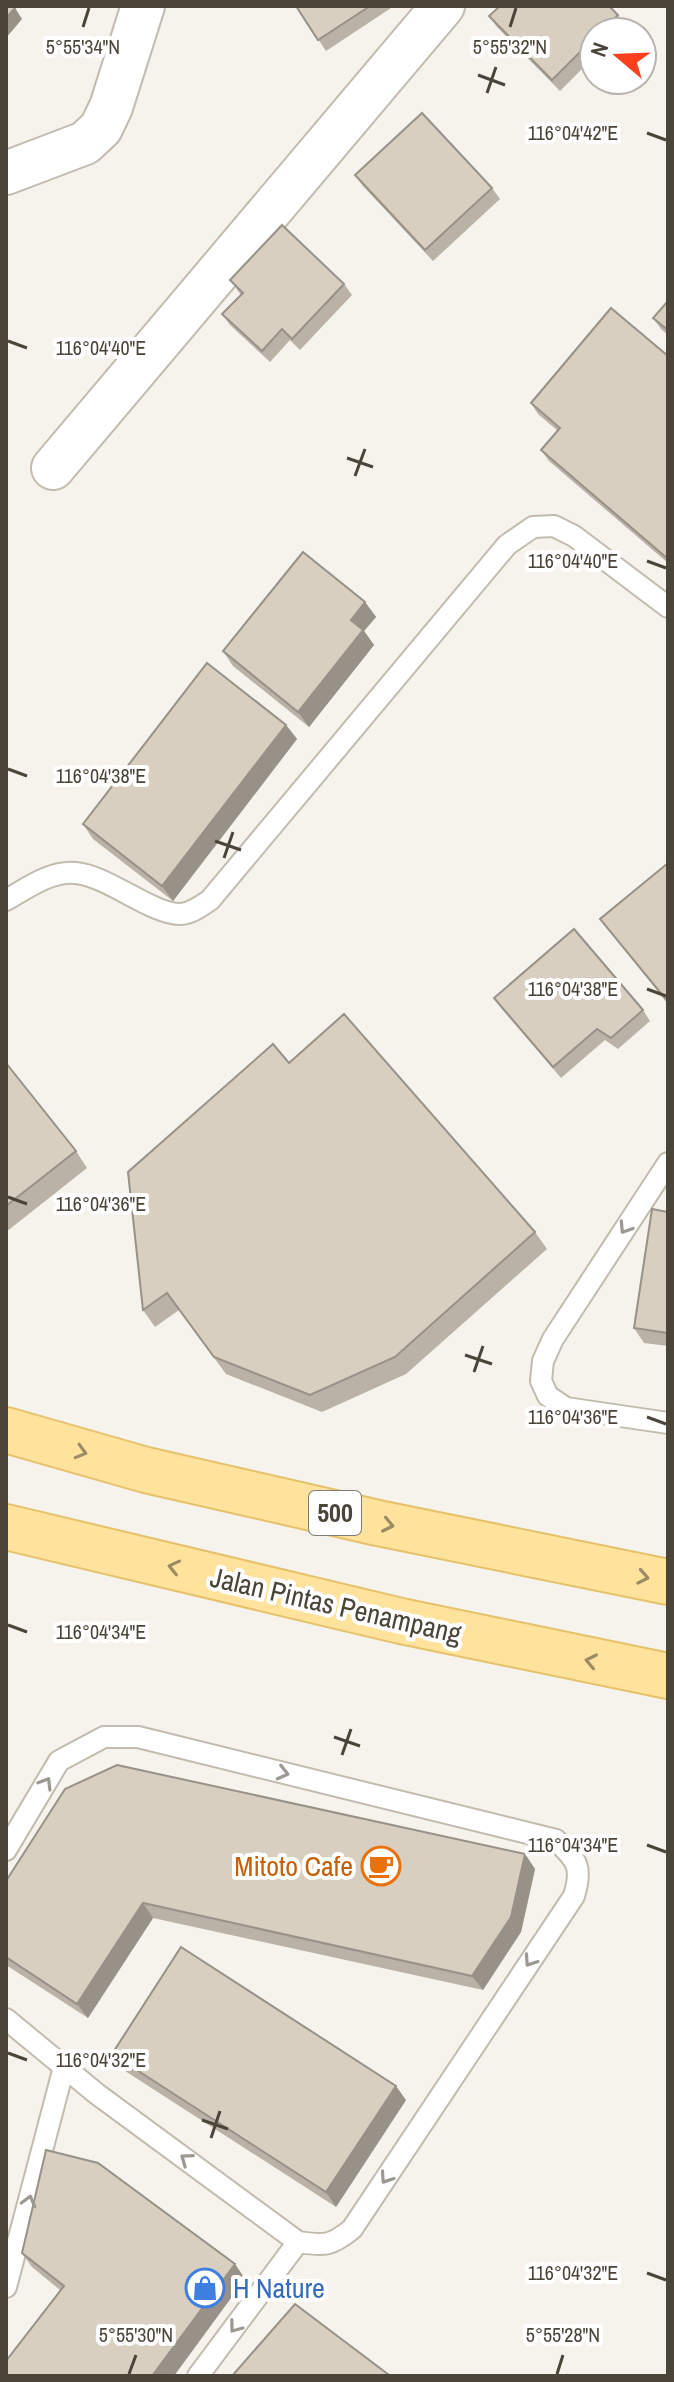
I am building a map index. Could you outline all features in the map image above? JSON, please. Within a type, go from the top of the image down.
[{"type":"main road","name":"500","points":[[6,1430],[146,1470],[378,1523],[668,1582]]},
{"type":"main road","name":"Jalan Pintas Penampang","points":[[6,1527],[401,1621],[668,1676]]},
{"type":"street","points":[[6,173],[85,143],[101,128],[111,107],[143,6]]},
{"type":"street","points":[[53,468],[443,6]]},
{"type":"lane","points":[[6,900],[51,876],[74,872],[180,914],[193,911],[210,900],[507,545],[533,527],[554,526],[574,536],[668,607]]},
{"type":"lane","points":[[668,1163],[553,1339],[543,1361],[541,1381],[548,1396],[566,1408],[668,1423]]},
{"type":"lane","points":[[6,1850],[59,1761],[104,1737],[138,1737],[556,1840],[574,1858],[580,1877],[574,1896],[352,2229],[335,2242],[298,2242],[97,2094],[6,2019]]},
{"type":"lane","points":[[6,2287],[64,2067]]},
{"type":"lane","points":[[198,2376],[298,2242]]},
{"type":"building","points":[[6,6],[15,8],[6,18]]},
{"type":"building","points":[[296,6],[370,6],[318,40]]},
{"type":"building","points":[[500,6],[609,6],[618,15],[578,16],[578,54],[552,80],[489,16]]},
{"type":"building","points":[[422,113],[492,188],[425,250],[355,175]]},
{"type":"building","points":[[282,225],[344,284],[292,339],[282,329],[262,351],[222,314],[243,293],[230,280]]},
{"type":"building","points":[[668,301],[668,330],[653,318]]},
{"type":"building","points":[[611,308],[668,356],[668,559],[541,450],[560,428],[531,403]]},
{"type":"building","points":[[303,552],[365,602],[351,620],[363,630],[298,712],[223,651]]},
{"type":"building","points":[[207,663],[286,725],[162,886],[83,824]]},
{"type":"building","points":[[668,863],[668,1002],[600,919]]},
{"type":"building","points":[[574,929],[643,1010],[611,1038],[597,1029],[553,1067],[494,998]]},
{"type":"building","points":[[344,1014],[535,1232],[395,1357],[310,1395],[214,1357],[167,1293],[143,1310],[128,1172],[273,1044],[289,1063]]},
{"type":"building","points":[[6,1063],[76,1151],[6,1206]]},
{"type":"building","points":[[652,1209],[668,1212],[668,1333],[634,1328]]},
{"type":"building","points":[[117,1765],[525,1854],[511,1917],[472,1976],[143,1903],[77,2004],[6,1957],[6,1881],[65,1789]]},
{"type":"building","points":[[181,1947],[396,2086],[326,2192],[112,2054]]},
{"type":"building","points":[[46,2150],[98,2163],[235,2264],[152,2376],[6,2376],[6,2361],[64,2286],[22,2253]]},
{"type":"building","points":[[295,2304],[389,2375],[389,2376],[232,2376]]},
{"type":"place","name":"Mitoto Cafe","points":[[381,1866]]},
{"type":"place","name":"H Nature","points":[[205,2288]]}]
